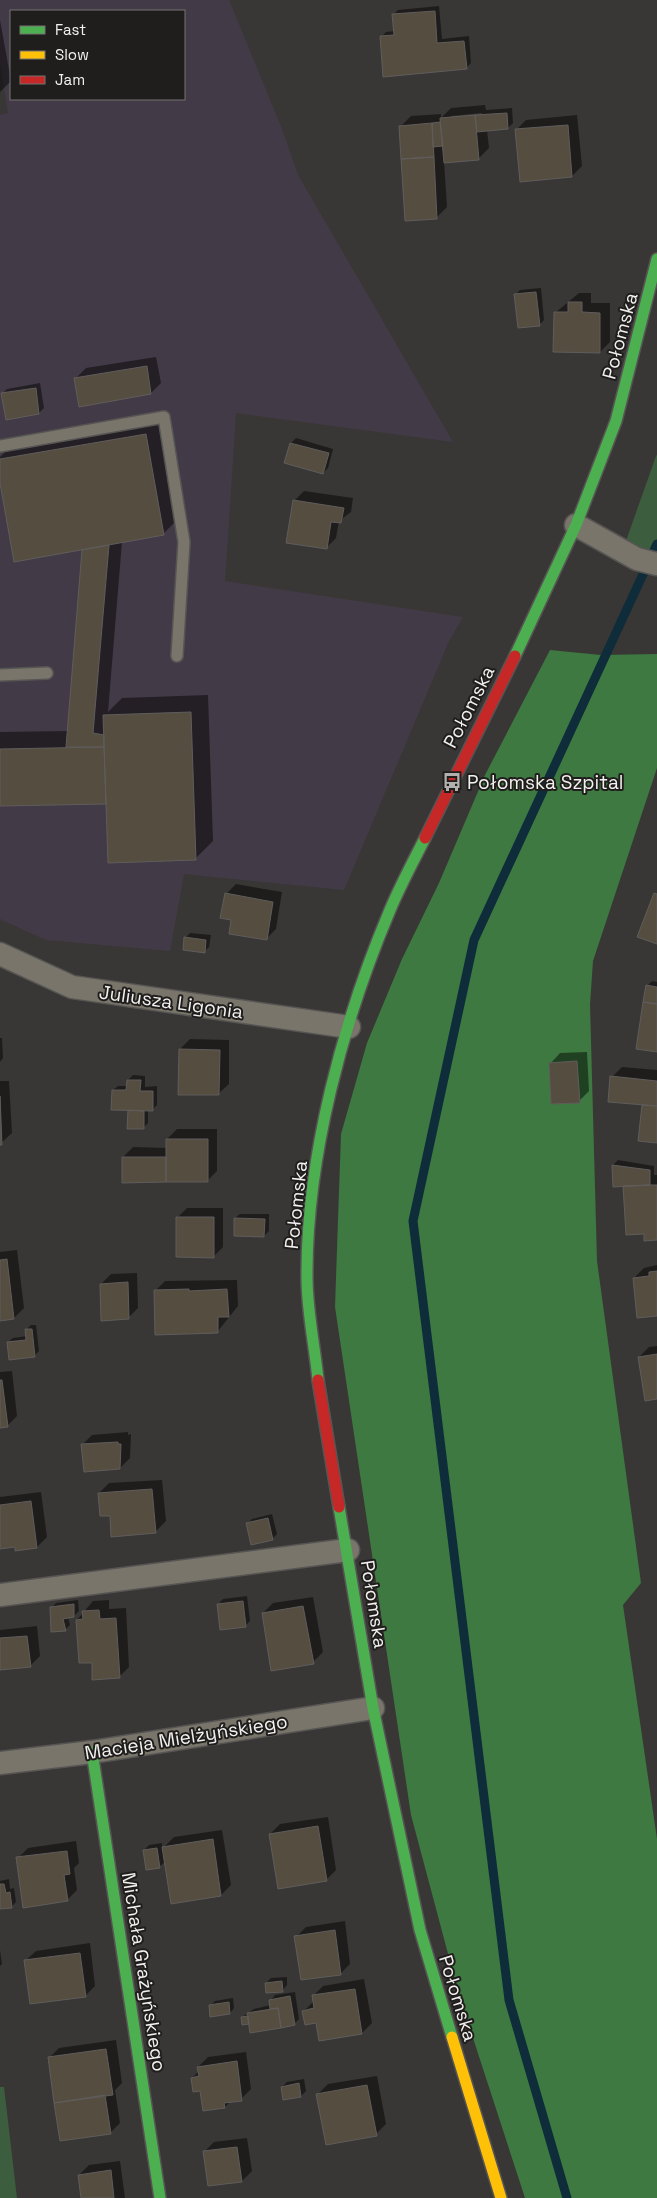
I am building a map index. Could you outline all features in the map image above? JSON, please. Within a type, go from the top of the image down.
[{"type":"street","name":"Połomska","points":[[501,2198],[420,1930],[373,1708],[348,1550],[319,1387],[307,1279],[313,1188],[327,1099],[362,986],[390,910],[545,594],[576,525],[616,421],[657,259]]},
{"type":"street","points":[[576,525],[638,559],[657,564]]},
{"type":"street","name":"Juliusza Ligonia","points":[[0,954],[72,987],[349,1028]]},
{"type":"street","points":[[0,1595],[348,1550]]},
{"type":"street","name":"Macieja Mielżyńskiego","points":[[0,1763],[92,1752],[373,1708]]},
{"type":"street","name":"Michała Grażyńskiego","points":[[92,1752],[160,2198]]},
{"type":"lane","points":[[0,446],[164,417],[184,542],[177,656]]},
{"type":"lane","points":[[0,675],[47,673]]},
{"type":"shaded area","points":[[0,0],[229,0],[282,129],[298,175],[453,442],[236,413],[225,581],[463,617],[449,641],[344,890],[184,874],[170,951],[46,940],[0,919],[0,115],[8,113],[0,63]]},
{"type":"green space","points":[[656,456],[657,549],[621,555]]},
{"type":"green space","points":[[550,650],[601,655],[657,654],[657,768],[593,961],[590,1004],[597,1261],[641,1583],[623,1605],[657,1839],[657,2198],[525,2198],[459,1995],[411,1815],[335,1307],[341,1134],[367,1043],[402,959],[439,883],[485,775]]},
{"type":"green space","points":[[0,2087],[4,2087],[17,2198],[0,2198]]},
{"type":"building","points":[[435,11],[437,43],[464,41],[467,69],[383,77],[380,36],[394,35],[392,14]]},
{"type":"building","points":[[507,113],[508,129],[477,132],[475,115]]},
{"type":"building","points":[[475,115],[479,160],[444,163],[440,118]]},
{"type":"building","points":[[440,122],[443,146],[433,147],[432,123]]},
{"type":"building","points":[[432,123],[434,157],[401,159],[399,126]]},
{"type":"building","points":[[568,125],[572,177],[520,182],[515,129]]},
{"type":"building","points":[[434,157],[437,219],[405,221],[401,159]]},
{"type":"building","points":[[536,292],[540,326],[518,328],[514,294]]},
{"type":"building","points":[[568,302],[582,302],[582,312],[600,313],[600,353],[553,352],[554,312],[568,312]]},
{"type":"building","points":[[147,366],[151,394],[79,407],[74,378]]},
{"type":"building","points":[[36,388],[39,414],[6,420],[1,393]]},
{"type":"building","points":[[146,434],[164,535],[14,562],[0,483],[0,459]]},
{"type":"building","points":[[290,443],[329,453],[323,474],[284,463]]},
{"type":"building","points":[[293,500],[344,508],[341,523],[331,522],[327,549],[286,543]]},
{"type":"building","points":[[109,545],[93,733],[104,735],[104,747],[66,747],[82,550]]},
{"type":"building","points":[[191,712],[196,860],[108,863],[103,715]]},
{"type":"building","points":[[104,747],[106,804],[0,806],[0,749]]},
{"type":"building","points":[[225,893],[273,902],[267,940],[229,934],[231,920],[220,918]]},
{"type":"building","points":[[654,893],[657,894],[657,944],[637,937]]},
{"type":"building","points":[[184,937],[206,940],[205,953],[183,950]]},
{"type":"building","points":[[646,985],[657,987],[657,1004],[643,1002]]},
{"type":"building","points":[[643,1002],[657,1004],[657,1052],[636,1049]]},
{"type":"building","points":[[179,1049],[220,1050],[219,1095],[178,1095]]},
{"type":"building","points":[[577,1061],[580,1103],[551,1104],[549,1063]]},
{"type":"building","points":[[610,1076],[657,1081],[657,1106],[608,1102]]},
{"type":"building","points":[[127,1080],[141,1080],[140,1091],[153,1091],[153,1111],[111,1110],[112,1090],[126,1090]]},
{"type":"building","points":[[0,1096],[2,1145],[0,1145]]},
{"type":"building","points":[[642,1105],[657,1106],[657,1143],[638,1141]]},
{"type":"building","points":[[128,1110],[144,1111],[144,1129],[127,1129]]},
{"type":"building","points":[[166,1139],[208,1139],[208,1182],[166,1182]]},
{"type":"building","points":[[122,1157],[166,1157],[166,1182],[122,1183]]},
{"type":"building","points":[[612,1165],[650,1170],[650,1185],[613,1187]]},
{"type":"building","points":[[657,1185],[657,1240],[644,1241],[644,1234],[626,1235],[623,1186]]},
{"type":"building","points":[[176,1217],[214,1217],[214,1258],[176,1257]]},
{"type":"building","points":[[234,1218],[265,1219],[264,1237],[234,1236]]},
{"type":"building","points":[[7,1259],[14,1319],[0,1321],[0,1260]]},
{"type":"building","points":[[657,1271],[657,1316],[637,1318],[633,1278],[649,1276],[649,1272]]},
{"type":"building","points":[[128,1282],[129,1319],[101,1321],[100,1284]]},
{"type":"building","points":[[189,1289],[189,1291],[227,1289],[229,1317],[218,1317],[218,1333],[155,1335],[154,1290]]},
{"type":"building","points":[[25,1329],[32,1329],[35,1357],[9,1360],[7,1342],[26,1340]]},
{"type":"building","points":[[657,1354],[657,1399],[645,1401],[638,1357]]},
{"type":"building","points":[[0,1380],[2,1380],[8,1427],[0,1428]]},
{"type":"building","points":[[118,1442],[118,1444],[121,1444],[120,1469],[84,1472],[81,1444]]},
{"type":"building","points":[[152,1489],[156,1533],[111,1537],[110,1516],[100,1516],[98,1493]]},
{"type":"building","points":[[31,1501],[37,1548],[15,1551],[15,1547],[0,1549],[0,1505]]},
{"type":"building","points":[[268,1518],[273,1540],[251,1545],[246,1523]]},
{"type":"building","points":[[243,1601],[246,1627],[220,1630],[217,1604]]},
{"type":"building","points":[[74,1604],[74,1617],[63,1619],[66,1631],[51,1632],[50,1607]]},
{"type":"building","points":[[303,1606],[314,1664],[271,1671],[262,1613]]},
{"type":"building","points":[[99,1610],[100,1619],[116,1618],[120,1678],[92,1680],[92,1663],[79,1663],[76,1620],[83,1619],[82,1611]]},
{"type":"building","points":[[27,1636],[31,1667],[0,1670],[0,1638]]},
{"type":"building","points":[[318,1826],[327,1881],[278,1889],[269,1834]]},
{"type":"building","points":[[213,1839],[221,1896],[171,1904],[162,1847]]},
{"type":"building","points":[[157,1848],[160,1868],[146,1870],[143,1850]]},
{"type":"building","points":[[67,1851],[70,1874],[64,1875],[68,1901],[23,1908],[16,1857]]},
{"type":"building","points":[[0,1884],[4,1884],[6,1893],[10,1892],[12,1908],[0,1909]]},
{"type":"building","points":[[335,1930],[341,1975],[301,1980],[294,1936]]},
{"type":"building","points":[[80,1953],[86,1997],[30,2004],[24,1960]]},
{"type":"building","points":[[282,1981],[283,1992],[266,1993],[265,1983]]},
{"type":"building","points":[[355,1989],[362,2034],[319,2041],[316,2023],[305,2025],[302,2011],[314,2008],[312,1995]]},
{"type":"building","points":[[290,1996],[295,2025],[281,2028],[278,2008],[270,2009],[269,2000]]},
{"type":"building","points":[[229,2002],[230,2014],[210,2017],[209,2005]]},
{"type":"building","points":[[278,2008],[281,2028],[250,2033],[247,2013]]},
{"type":"building","points":[[248,2016],[249,2024],[242,2025],[241,2017]]},
{"type":"building","points":[[106,2049],[113,2095],[54,2103],[48,2057]]},
{"type":"building","points":[[237,2061],[242,2101],[224,2103],[225,2108],[203,2111],[200,2091],[193,2092],[191,2078],[199,2076],[197,2067]]},
{"type":"building","points":[[299,2083],[301,2097],[283,2100],[281,2087]]},
{"type":"building","points":[[367,2085],[377,2136],[326,2145],[316,2094]]},
{"type":"building","points":[[105,2095],[111,2134],[60,2141],[54,2103]]},
{"type":"building","points":[[237,2147],[242,2182],[208,2186],[203,2151]]},
{"type":"building","points":[[111,2170],[114,2198],[81,2198],[78,2175]]},
{"type":"waterway","points":[[567,2198],[509,2000],[413,1221],[474,940],[657,544]]},
{"type":"traffic: fast","points":[[515,656],[576,525],[616,421],[657,259]]},
{"type":"traffic: fast","points":[[318,1380],[308,1304],[307,1278],[308,1232],[320,1138],[330,1091],[357,997],[390,910],[425,838]]},
{"type":"traffic: fast","points":[[339,1507],[373,1708],[420,1930],[452,2037]]},
{"type":"traffic: fast","points":[[92,1752],[160,2198]]},
{"type":"traffic: slow","points":[[452,2037],[501,2198]]},
{"type":"traffic: jam","points":[[425,838],[515,656]]},
{"type":"traffic: jam","points":[[318,1380],[339,1507]]},
{"type":"place","name":"Połomska Szpital","points":[[452,782]]}]
